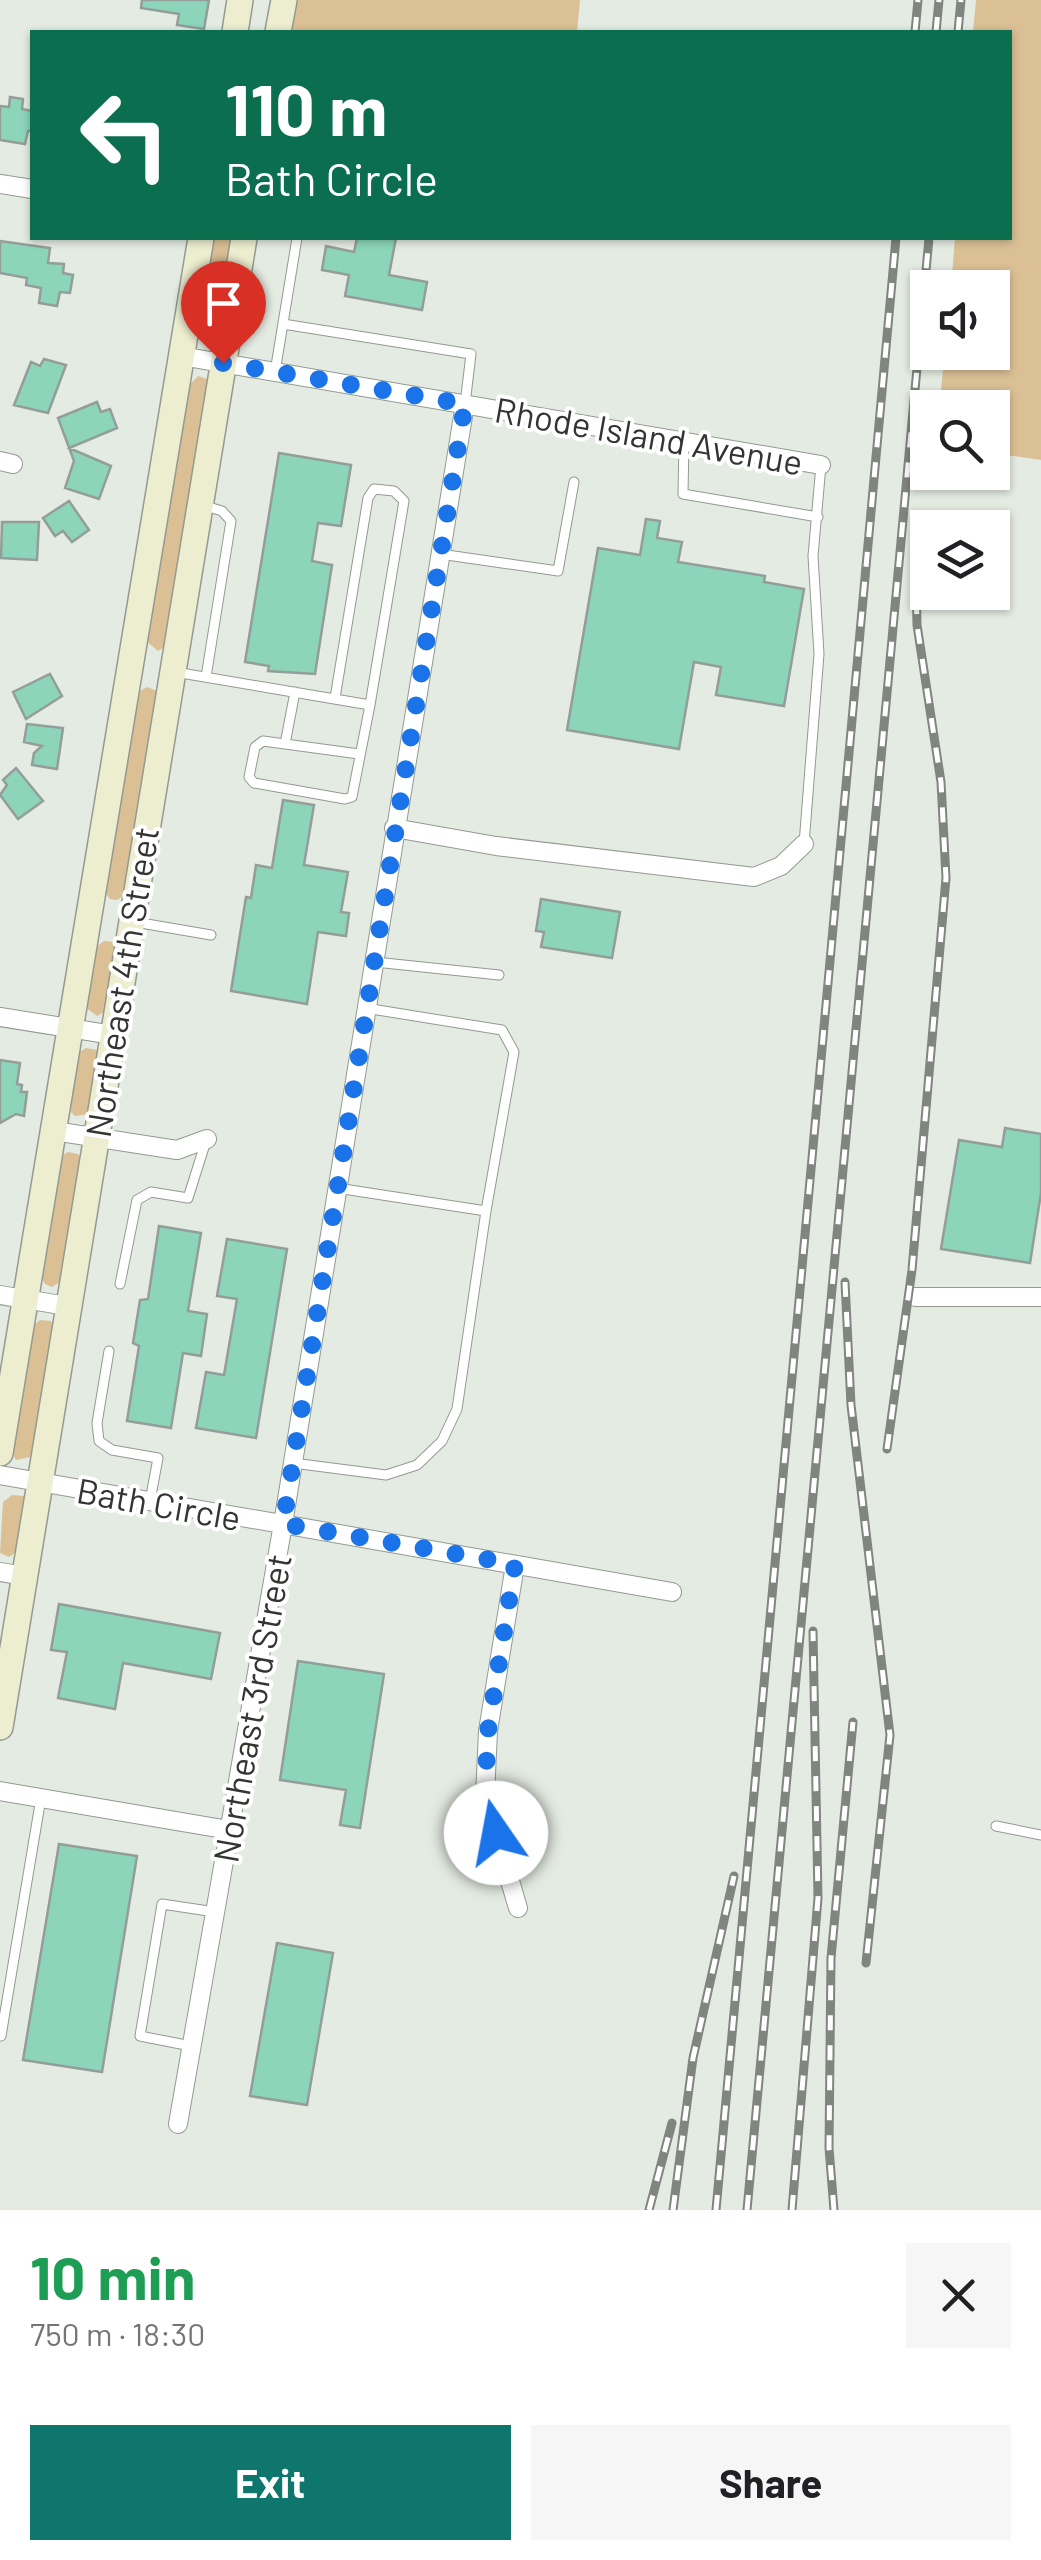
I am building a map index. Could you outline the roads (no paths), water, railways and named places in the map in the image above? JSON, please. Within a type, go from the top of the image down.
[{"type":"main road","points":[[234,30],[240,0]]},
{"type":"main road","points":[[278,30],[284,0]]},
{"type":"main road","name":"Northeast 4th Street","points":[[0,1453],[13,1297],[54,1131],[201,240]]},
{"type":"main road","name":"Northeast 4th Street","points":[[0,1727],[12,1574],[39,1482],[244,240]]},
{"type":"main road","points":[[130,664],[172,672]]},
{"type":"main road","points":[[89,915],[132,921]]},
{"type":"street","points":[[0,184],[30,189]]},
{"type":"street","name":"Rhode Island Avenue","points":[[181,356],[821,464]]},
{"type":"street","name":"Northeast 3rd Street","points":[[178,2124],[283,1524],[465,404]]},
{"type":"street","points":[[394,828],[496,846],[754,878],[781,866],[804,844]]},
{"type":"street","points":[[0,1017],[113,1035]]},
{"type":"street","points":[[54,1131],[177,1150],[207,1138]]},
{"type":"street","points":[[13,1297],[67,1306]]},
{"type":"street","points":[[915,1297],[1041,1297]]},
{"type":"street","name":"Bath Circle","points":[[0,1475],[672,1592]]},
{"type":"street","points":[[515,1564],[488,1731],[485,1796],[518,1908]]},
{"type":"street","points":[[0,1792],[229,1830]]},
{"type":"lane","points":[[276,372],[297,240]]},
{"type":"lane","points":[[283,324],[471,354],[465,404]]},
{"type":"lane","points":[[684,441],[683,494],[818,517]]},
{"type":"lane","points":[[804,844],[819,654],[813,556],[821,464]]},
{"type":"lane","points":[[440,554],[558,571],[574,482]]},
{"type":"lane","points":[[334,698],[368,498],[374,489],[394,491],[404,501],[352,796],[345,799],[254,783],[249,777],[255,747],[263,741],[359,754]]},
{"type":"lane","points":[[200,505],[222,511],[231,521],[206,677]]},
{"type":"lane","points":[[172,672],[370,704]]},
{"type":"lane","points":[[286,744],[296,692]]},
{"type":"lane","points":[[132,921],[212,935]]},
{"type":"lane","points":[[373,962],[498,974]]},
{"type":"lane","points":[[293,1463],[386,1475],[417,1465],[442,1440],[457,1409],[514,1052],[502,1030],[365,1008]]},
{"type":"lane","points":[[120,1284],[137,1200],[151,1192],[188,1198],[207,1138]]},
{"type":"lane","points":[[337,1188],[486,1211]]},
{"type":"lane","points":[[109,1351],[99,1440],[112,1450],[158,1458],[150,1501]]},
{"type":"lane","points":[[1,2036],[41,1798]]},
{"type":"lane","points":[[996,1826],[1041,1835]]},
{"type":"lane","points":[[192,2046],[140,2036],[162,1904],[215,1912]]},
{"type":"railway","points":[[915,30],[918,0]]},
{"type":"railway","points":[[936,30],[939,0]]},
{"type":"railway","points":[[958,30],[961,0]]},
{"type":"railway","points":[[716,2210],[896,240]]},
{"type":"railway","points":[[747,2210],[929,240]]},
{"type":"railway","points":[[887,1449],[912,1270],[946,878],[941,782],[917,610]]},
{"type":"railway","points":[[845,1282],[851,1405],[890,1735],[866,1963]]},
{"type":"railway","points":[[792,2210],[818,1898],[813,1631]]},
{"type":"railway","points":[[834,2210],[829,2148],[831,1958],[853,1722]]},
{"type":"railway","points":[[673,2210],[693,2058],[734,1876]]},
{"type":"railway","points":[[649,2210],[672,2123]]}]
